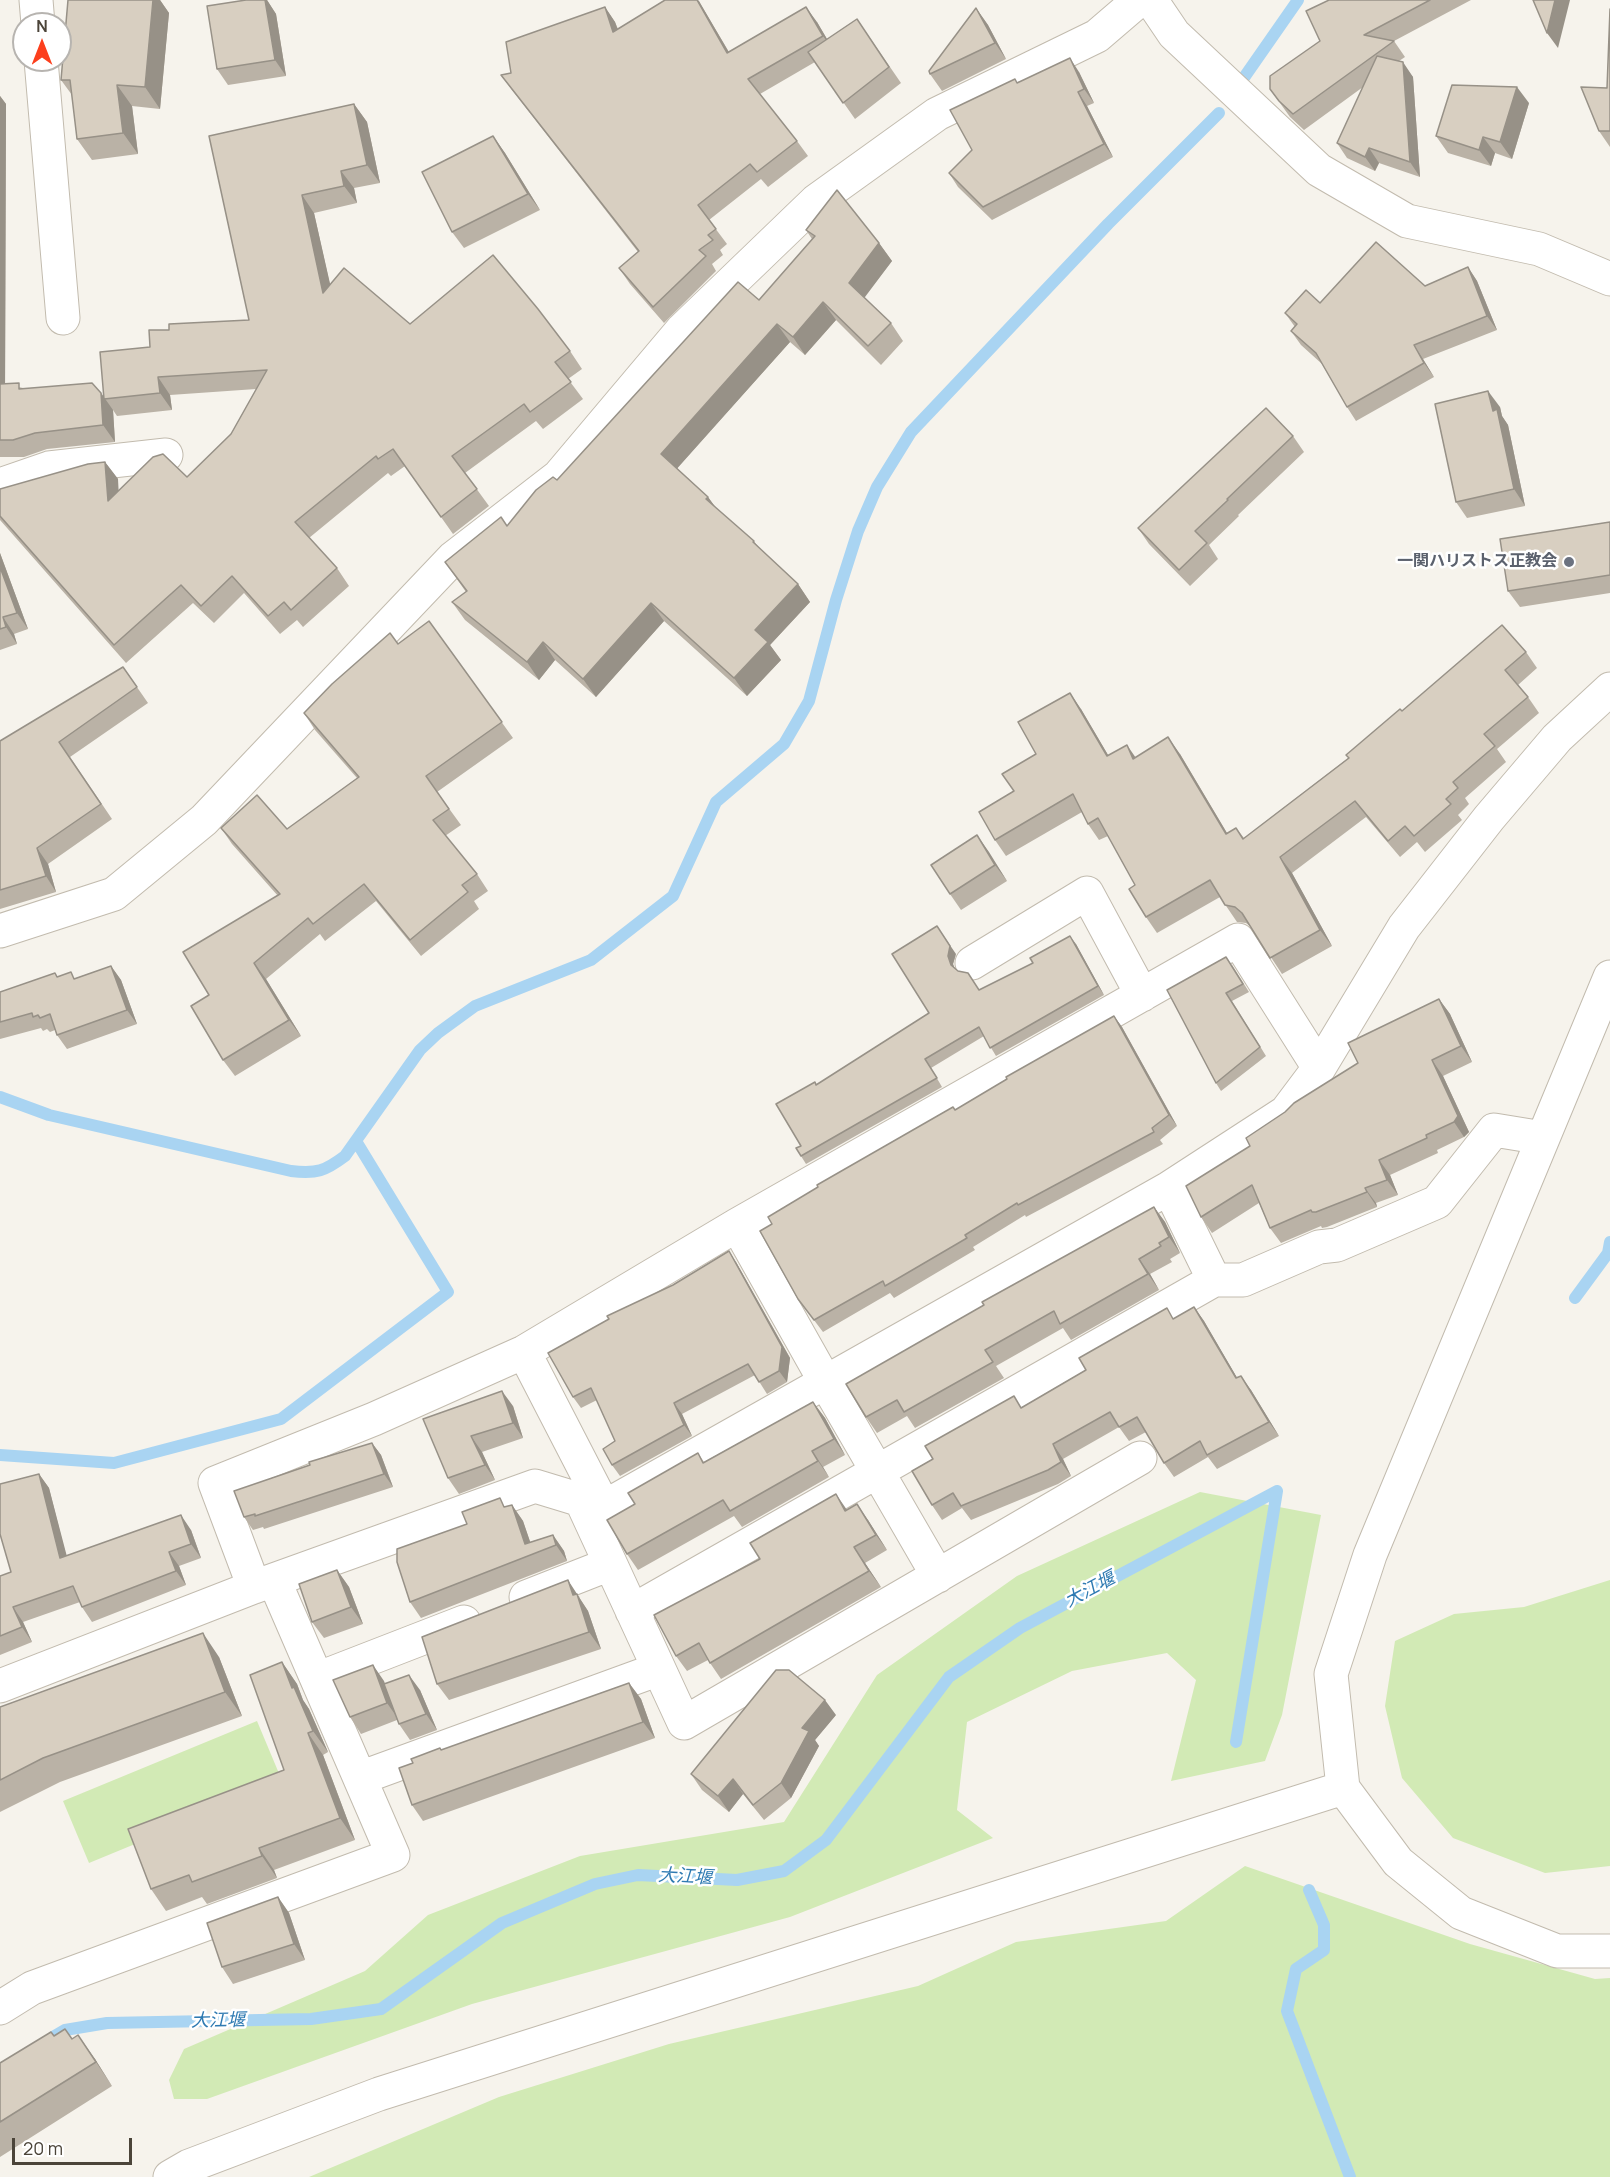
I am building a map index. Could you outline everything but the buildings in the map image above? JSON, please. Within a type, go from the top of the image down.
[{"type":"street","points":[[0,931],[114,894],[204,820],[453,558],[559,476],[682,330],[816,201],[937,114],[1097,36],[1139,0]]},
{"type":"street","points":[[1151,0],[1174,34],[1319,170],[1407,221],[1539,249],[1610,279]]},
{"type":"street","points":[[42,72],[63,318]]},
{"type":"street","points":[[0,485],[49,468],[166,455]]},
{"type":"street","points":[[0,1686],[264,1584],[535,1486],[592,1504],[826,1383],[1169,1188],[1286,1112],[1318,1068],[1404,927],[1489,818],[1557,738],[1610,689]]},
{"type":"street","points":[[972,963],[1087,893],[1142,995]]},
{"type":"street","points":[[0,2008],[32,1988],[393,1854],[317,1679],[264,1584],[215,1483],[374,1419],[524,1353],[737,1226],[1238,940],[1318,1068]]},
{"type":"street","points":[[1610,977],[1370,1555],[1331,1674],[1343,1788],[1398,1862],[1461,1913],[1557,1952],[1610,1951]]},
{"type":"street","points":[[632,1611],[1214,1280],[1243,1280],[1318,1247],[1337,1245],[1437,1202],[1494,1130],[1543,1138]]},
{"type":"street","points":[[1169,1188],[1214,1280]]},
{"type":"street","points":[[737,1226],[938,1576]]},
{"type":"street","points":[[524,1353],[592,1504],[610,1564],[684,1724],[1140,1458]]},
{"type":"street","points":[[317,1679],[610,1564]]},
{"type":"street","points":[[360,1778],[658,1669]]},
{"type":"street","points":[[170,2177],[189,2166],[379,2094],[1343,1788]]},
{"type":"green space","points":[[1200,1492],[1321,1515],[1282,1715],[1265,1761],[1171,1781],[1196,1680],[1167,1653],[1072,1671],[967,1722],[957,1810],[993,1838],[790,1917],[472,2004],[207,2099],[174,2099],[169,2080],[184,2049],[365,1971],[428,1915],[580,1856],[784,1822],[877,1675],[1017,1576]]},
{"type":"green space","points":[[1610,1580],[1610,1866],[1545,1873],[1453,1838],[1402,1778],[1385,1706],[1395,1641],[1454,1614],[1524,1607]]},
{"type":"green space","points":[[257,1721],[283,1783],[89,1863],[63,1801]]},
{"type":"green space","points":[[1245,1866],[1470,1944],[1595,1979],[1610,1978],[1610,2177],[309,2177],[499,2097],[669,2044],[918,1986],[1016,1942],[1166,1921]]},
{"type":"waterway","points":[[1243,79],[1298,0]]},
{"type":"waterway","points":[[0,1097],[49,1115],[291,1171],[320,1170],[345,1156],[420,1050],[438,1033],[475,1006],[591,960],[673,896],[716,802],[784,744],[809,701],[836,600],[858,531],[877,487],[911,432],[1108,224],[1219,113]]},
{"type":"waterway","points":[[0,1455],[114,1463],[281,1419],[448,1292],[356,1141]]},
{"type":"waterway","name":"大江堰","points":[[1575,1298],[1608,1253],[1610,1242]]},
{"type":"waterway","points":[[1236,1742],[1277,1491]]},
{"type":"waterway","name":"大江堰","points":[[53,2037],[65,2030],[107,2023],[311,2019],[381,2009],[502,1923],[595,1884],[638,1875],[737,1880],[784,1871],[826,1840],[949,1677],[1020,1628],[1277,1491]]},
{"type":"waterway","points":[[1309,1890],[1324,1925],[1324,1950],[1296,1969],[1287,2011],[1350,2177]]},
{"type":"place","name":"一関ハリストス正教会","points":[[1569,562]]}]
